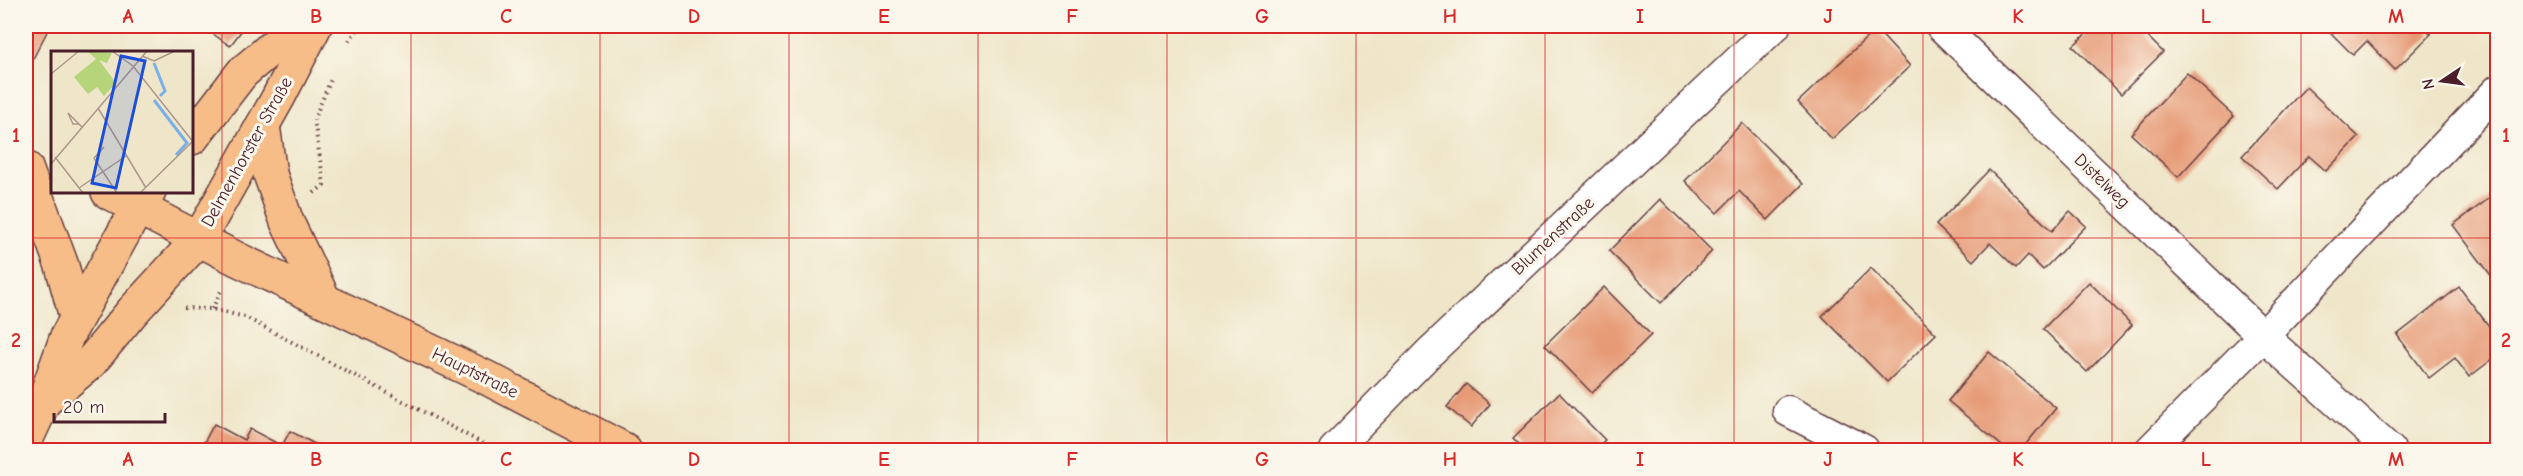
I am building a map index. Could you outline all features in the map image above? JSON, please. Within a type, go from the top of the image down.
[{"type":"main road","name":"Delmenhorster Straße","points":[[194,135],[242,73],[297,26]]},
{"type":"main road","name":"Delmenhorster Straße","points":[[44,401],[90,363],[199,239],[315,26]]},
{"type":"main road","points":[[263,125],[270,174],[287,222],[324,300]]},
{"type":"main road","points":[[26,149],[51,162]]},
{"type":"main road","points":[[26,168],[62,266],[76,317]]},
{"type":"main road","name":"Hauptstraße","points":[[118,194],[143,199],[199,239],[485,377],[625,450]]},
{"type":"main road","name":"Delmenhorster Straße","points":[[26,441],[76,317],[143,199]]},
{"type":"street","name":"Blumenstraße","points":[[1334,450],[1429,353],[1775,26]]},
{"type":"street","name":"Distelweg","points":[[1941,26],[2263,336],[2390,450]]},
{"type":"street","points":[[2150,450],[2263,336],[2498,90]]},
{"type":"street","points":[[1788,411],[1864,450]]},
{"type":"path","points":[[152,290],[179,308],[212,309],[245,317],[495,450]]},
{"type":"building","points":[[26,26],[50,26],[26,72]]},
{"type":"building","points":[[202,26],[245,26],[230,46]]},
{"type":"building","points":[[2094,26],[2144,26],[2140,29],[2163,52],[2121,94],[2073,46]]},
{"type":"building","points":[[2324,26],[2423,26],[2431,34],[2395,70],[2367,41],[2353,55]]},
{"type":"building","points":[[1876,29],[1910,66],[1832,139],[1798,102]]},
{"type":"building","points":[[2187,73],[2234,116],[2178,177],[2131,134]]},
{"type":"building","points":[[2306,87],[2359,137],[2326,171],[2309,156],[2278,189],[2242,156]]},
{"type":"building","points":[[1742,123],[1803,184],[1768,220],[1739,191],[1717,213],[1685,181]]},
{"type":"building","points":[[1989,170],[2052,231],[2070,211],[2086,226],[2043,270],[2028,255],[2016,268],[1990,243],[1973,261],[1936,225]]},
{"type":"building","points":[[2498,192],[2498,275],[2493,278],[2453,225]]},
{"type":"building","points":[[1660,199],[1712,251],[1661,303],[1609,251]]},
{"type":"building","points":[[1871,268],[1936,334],[1887,382],[1822,316]]},
{"type":"building","points":[[2089,282],[2132,325],[2087,372],[2043,329]]},
{"type":"building","points":[[1604,287],[1651,335],[1592,393],[1545,345]]},
{"type":"building","points":[[2459,287],[2498,338],[2498,355],[2469,377],[2455,358],[2429,378],[2397,335]]},
{"type":"building","points":[[1989,352],[2056,408],[2021,450],[2007,450],[1948,401]]},
{"type":"building","points":[[1466,384],[1490,404],[1471,427],[1447,407]]},
{"type":"building","points":[[1559,393],[1605,440],[1594,450],[1525,450],[1513,438]]},
{"type":"building","points":[[214,424],[244,440],[250,429],[282,446],[290,431],[326,450],[200,450]]}]
